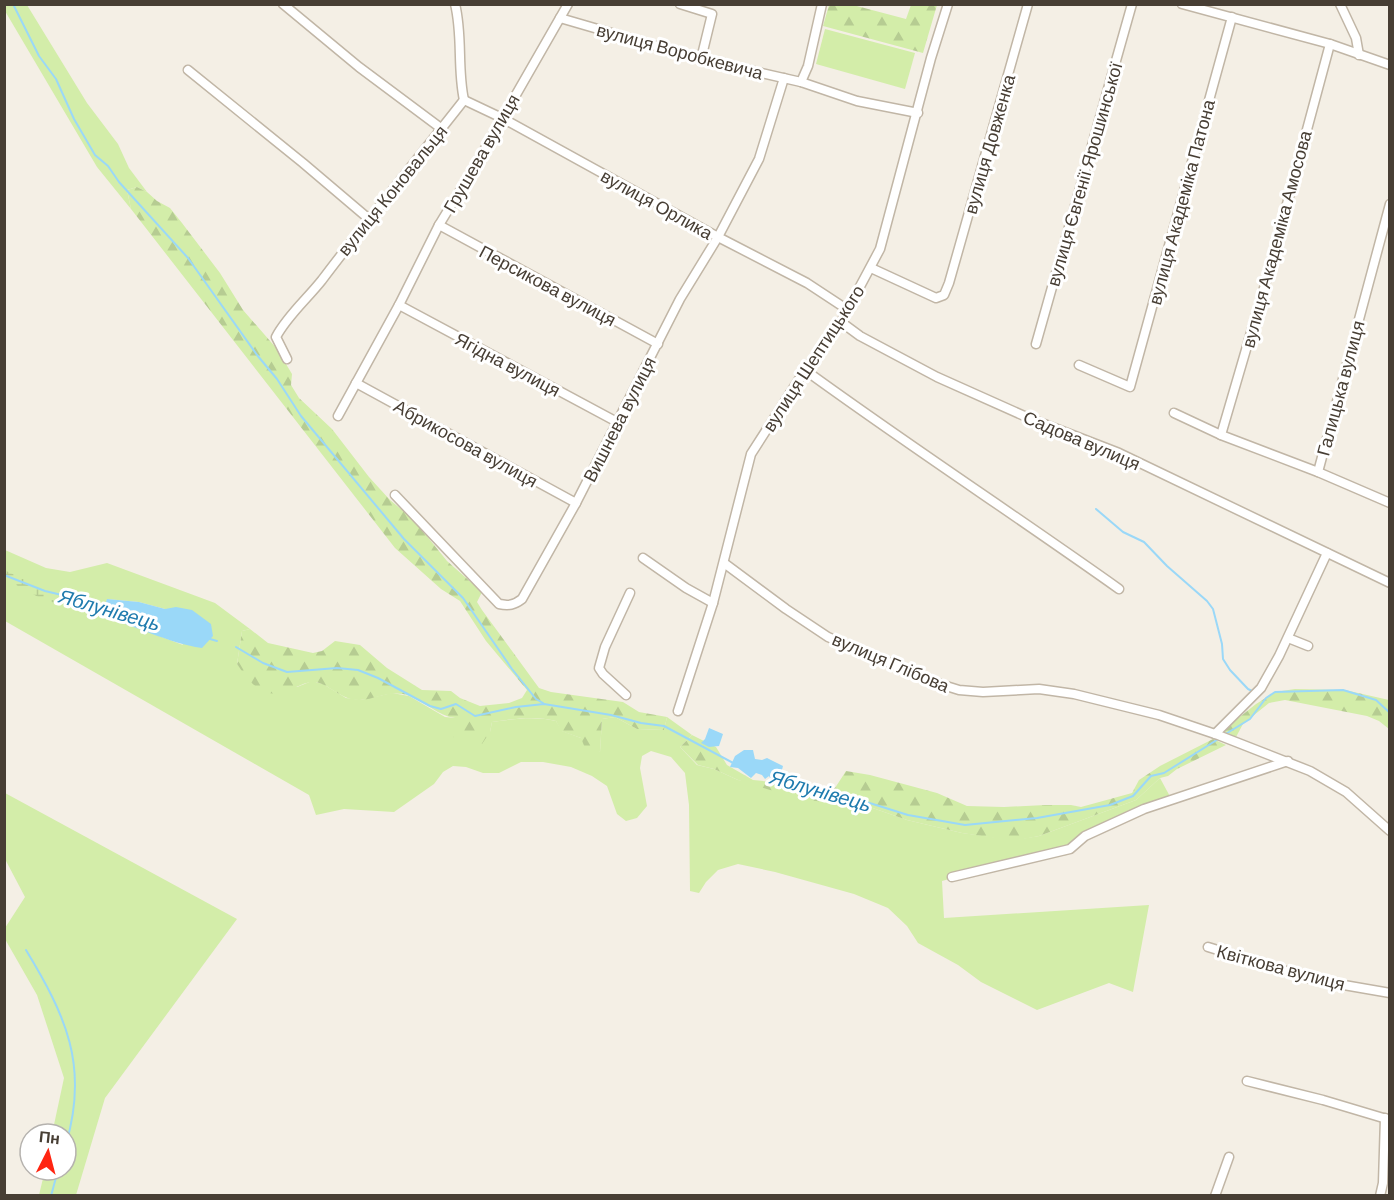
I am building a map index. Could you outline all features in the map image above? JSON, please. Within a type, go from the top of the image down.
[{"type":"street","points":[[284,4],[359,67],[442,129]]},
{"type":"street","points":[[455,4],[459,20],[460,80],[464,99]]},
{"type":"street","name":"Грушева вулиця","points":[[338,416],[399,305],[439,225],[568,4]]},
{"type":"street","points":[[680,4],[712,14],[701,59]]},
{"type":"street","points":[[801,82],[808,66],[822,4]]},
{"type":"street","name":"вулиця Шептицького","points":[[678,711],[713,603],[751,454],[805,370],[841,322],[880,249],[931,58],[948,4]]},
{"type":"street","name":"вулиця Довженка","points":[[871,268],[936,298],[944,295],[1028,4]]},
{"type":"street","name":"вулиця Євгенії Ярошинської","points":[[1036,344],[1132,4]]},
{"type":"street","points":[[1182,4],[1330,44],[1389,64]]},
{"type":"street","points":[[1340,4],[1356,38],[1359,55]]},
{"type":"street","name":"вулиця Академіка Патона","points":[[1079,365],[1130,387],[1232,17]]},
{"type":"street","name":"вулиця Воробкевича","points":[[560,18],[701,59],[801,82],[857,101],[918,113]]},
{"type":"street","name":"вулиця Академіка Амосова","points":[[1221,435],[1269,271],[1330,44]]},
{"type":"street","points":[[188,70],[369,219]]},
{"type":"street","name":"Вишнева вулиця","points":[[396,495],[499,604],[507,606],[522,599],[576,503],[680,299],[718,237],[759,159],[784,78]]},
{"type":"street","name":"вулиця Коновальця","points":[[287,359],[276,337],[282,326],[307,299],[464,99]]},
{"type":"street","name":"вулиця Орлика","points":[[464,99],[807,283],[848,310]]},
{"type":"street","name":"Галицька вулиця","points":[[1174,412],[1221,435],[1318,472],[1389,204]]},
{"type":"street","name":"Персикова вулиця","points":[[439,225],[658,344]]},
{"type":"street","name":"Ягідна вулиця","points":[[399,305],[618,422]]},
{"type":"street","name":"Садова вулиця","points":[[841,322],[860,336],[937,377],[1031,419],[1119,453],[1389,583]]},
{"type":"street","points":[[805,370],[1119,589]]},
{"type":"street","name":"Абрикосова вулиця","points":[[356,383],[576,503]]},
{"type":"street","points":[[1318,472],[1389,503]]},
{"type":"street","points":[[1217,735],[1220,727],[1251,700],[1261,688],[1288,638],[1326,553]]},
{"type":"street","points":[[643,558],[686,588],[713,603]]},
{"type":"street","name":"вулиця Глібова","points":[[724,563],[828,637],[943,685],[959,690],[983,692],[1040,689],[1074,694],[1159,716],[1288,761]]},
{"type":"street","points":[[626,695],[599,668],[605,647],[630,593]]},
{"type":"street","points":[[1288,638],[1308,646]]},
{"type":"street","points":[[952,877],[1070,849],[1085,836],[1144,809],[1288,761],[1346,792],[1389,831]]},
{"type":"street","name":"Квіткова вулиця","points":[[1208,947],[1315,980],[1389,993]]},
{"type":"street","points":[[1247,1081],[1387,1119],[1383,1183],[1380,1196]]},
{"type":"street","points":[[1215,1196],[1230,1157]]},
{"type":"green space","points":[[4,5],[27,5],[87,103],[118,144],[129,168],[147,192],[137,187],[127,190],[131,209],[97,167],[5,11]]},
{"type":"green space","points":[[829,5],[853,5],[906,19],[911,5],[937,5],[923,53],[823,26]]},
{"type":"green space","points":[[825,29],[915,53],[905,89],[816,64]]},
{"type":"green space","points":[[137,187],[170,208],[182,223],[220,273],[243,310],[277,349],[292,374],[291,385],[299,398],[332,429],[369,477],[390,500],[413,519],[447,561],[482,592],[477,602],[539,688],[551,692],[623,702],[639,712],[667,717],[664,730],[637,729],[615,717],[602,719],[600,752],[585,748],[581,738],[561,731],[556,721],[524,718],[492,722],[490,732],[482,744],[453,737],[455,718],[443,715],[403,694],[353,700],[325,685],[309,682],[285,692],[272,694],[261,690],[249,680],[237,664],[242,631],[250,629],[268,643],[313,653],[322,651],[335,641],[360,645],[387,668],[422,690],[451,691],[460,698],[480,706],[509,703],[522,698],[527,690],[486,641],[460,601],[441,589],[395,548],[131,209],[127,190]]},
{"type":"green space","points":[[5,550],[46,568],[70,572],[107,563],[215,603],[250,629],[242,631],[237,664],[257,687],[297,687],[312,681],[323,684],[346,698],[361,700],[392,693],[409,696],[445,717],[455,718],[490,732],[492,722],[532,718],[548,719],[556,721],[562,731],[581,738],[600,752],[602,719],[615,717],[637,729],[664,730],[667,717],[692,735],[680,747],[697,765],[714,769],[738,780],[847,799],[907,820],[962,833],[1014,840],[1039,836],[1136,800],[1160,778],[1173,802],[1088,838],[1067,855],[982,870],[942,881],[944,918],[1149,905],[1133,992],[1109,983],[1037,1010],[981,982],[958,965],[918,943],[907,926],[888,908],[854,894],[738,864],[718,870],[699,893],[690,891],[689,805],[685,773],[671,757],[651,751],[642,756],[640,768],[647,806],[637,818],[626,821],[617,814],[607,786],[592,776],[571,767],[543,762],[521,762],[499,773],[483,773],[466,767],[453,766],[443,772],[434,784],[394,812],[344,809],[316,815],[309,795],[5,621]],"holes":[[[107,599],[139,602],[165,609],[183,645],[125,623],[102,617]]]},
{"type":"green space","points":[[4,570],[45,589],[107,599],[101,617],[42,599],[5,579]]},
{"type":"green space","points":[[1295,689],[1345,690],[1389,700],[1389,729],[1379,721],[1367,716],[1285,700],[1269,703],[1243,724],[1236,737],[1222,731],[1275,692]]},
{"type":"green space","points":[[692,735],[716,747],[727,765],[753,780],[835,788],[846,771],[937,793],[967,806],[1004,807],[1071,805],[1081,807],[1132,793],[1139,780],[1160,766],[1213,739],[1226,745],[1160,778],[1136,800],[1039,836],[1014,841],[962,833],[907,820],[847,799],[842,804],[799,799],[738,780],[714,769],[698,765],[680,747]]},
{"type":"green space","points":[[5,793],[237,919],[105,1098],[76,1195],[39,1195],[42,1182],[78,1182],[78,1122],[55,1122],[64,1078],[37,995],[5,939],[5,928],[25,897],[5,859]]},
{"type":"water","points":[[107,599],[139,602],[165,609],[176,607],[192,610],[211,624],[213,636],[202,648],[189,646],[101,617]]},
{"type":"water","points":[[709,728],[723,734],[719,746],[709,747],[701,743]]},
{"type":"water","points":[[744,750],[753,750],[755,759],[767,758],[783,766],[779,781],[774,785],[769,776],[765,779],[756,773],[751,778],[738,768],[730,767],[735,756]]},
{"type":"waterway","points":[[13,4],[39,56],[56,79],[74,119],[95,155],[108,166],[119,182],[188,258],[257,355],[277,379],[301,416],[404,539],[463,598],[512,669],[536,699],[543,703]]},
{"type":"waterway","points":[[1096,509],[1123,532],[1144,542],[1207,601],[1213,609],[1222,644],[1223,659],[1230,670],[1248,689],[1254,692]]},
{"type":"waterway","name":"Яблунівець","points":[[4,575],[45,591],[108,606]]},
{"type":"waterway","name":"Яблунівець","points":[[210,639],[217,641]]},
{"type":"waterway","name":"Яблунівець","points":[[236,647],[263,663],[287,672],[337,668],[358,670],[430,706],[441,709],[456,704],[475,716],[516,707],[544,704],[664,726],[735,764]]},
{"type":"waterway","name":"Яблунівець","points":[[1224,735],[1250,719],[1266,698],[1275,692],[1343,690],[1376,700],[1390,713]]},
{"type":"waterway","name":"Яблунівець","points":[[778,776],[908,815],[965,825],[1037,818],[1110,805],[1133,796],[1151,776],[1164,773],[1220,738]]},
{"type":"waterway","points":[[26,950],[52,997],[70,1043],[75,1090],[72,1122]]},
{"type":"waterway","points":[[51,1196],[55,1182]]}]
